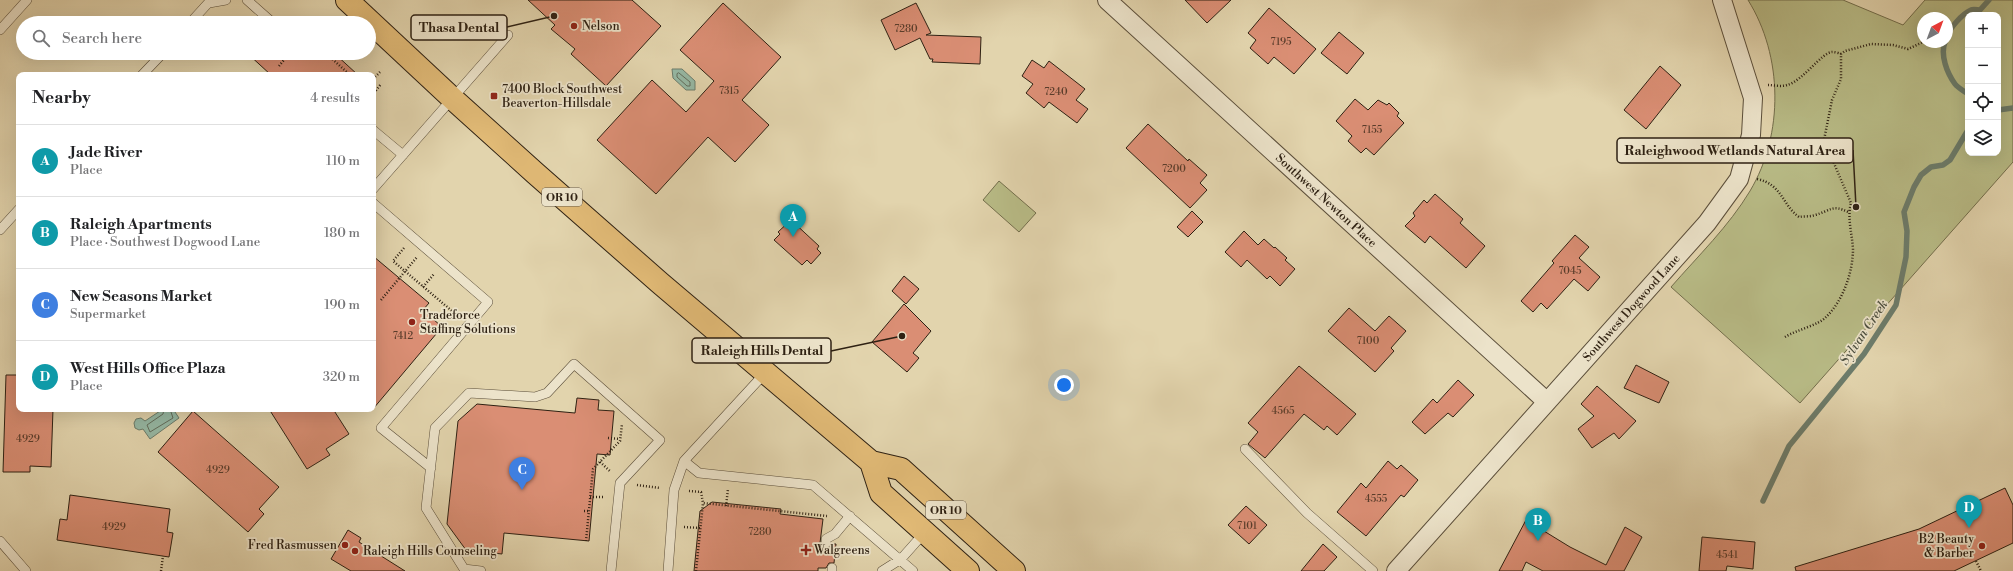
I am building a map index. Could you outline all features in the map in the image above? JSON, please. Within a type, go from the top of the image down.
[{"type":"main road","name":"OR 10","points":[[348,0],[365,16]]},
{"type":"main road","name":"OR 10","points":[[376,27],[452,99],[660,283],[871,462],[901,469],[1014,571]]},
{"type":"main road","name":"OR 10","points":[[871,462],[882,493],[968,571]]},
{"type":"street","name":"Southwest Newton Place","points":[[1107,0],[1546,401]]},
{"type":"street","name":"Southwest Dogwood Lane","points":[[1396,571],[1707,222],[1739,179],[1752,135],[1753,98],[1722,0]]},
{"type":"lane","points":[[0,30],[27,0]]},
{"type":"lane","points":[[196,16],[208,1],[226,0]]},
{"type":"lane","points":[[247,0],[265,16]]},
{"type":"lane","points":[[376,186],[508,35]]},
{"type":"lane","points":[[145,72],[156,60]]},
{"type":"lane","points":[[376,132],[403,155]]},
{"type":"lane","points":[[376,206],[488,302],[381,428],[431,468]]},
{"type":"lane","points":[[0,230],[16,212]]},
{"type":"lane","points":[[481,571],[464,569],[426,508],[436,428],[468,393],[535,397],[547,393],[574,364],[660,440],[620,482],[611,571]]},
{"type":"lane","points":[[668,571],[674,490],[684,461],[766,372]]},
{"type":"lane","points":[[1245,449],[1302,508],[1373,571]]},
{"type":"lane","points":[[684,461],[698,473],[813,485],[901,559],[913,571]]},
{"type":"lane","points":[[830,544],[826,539],[835,534],[850,516]]},
{"type":"lane","points":[[882,571],[901,559],[926,532]]},
{"type":"lane","points":[[0,541],[26,571]]},
{"type":"path","points":[[1750,88],[1759,85],[1786,85],[1797,81],[1825,55],[1831,52],[1841,54],[1845,51],[1871,44],[1893,45],[1908,49],[1917,45]]},
{"type":"path","points":[[1785,337],[1795,330],[1826,318],[1842,294],[1850,270],[1853,250],[1848,212],[1851,203],[1824,140],[1832,100],[1841,79],[1841,54]]},
{"type":"path","points":[[279,66],[284,60]]},
{"type":"path","points":[[334,60],[347,72]]},
{"type":"path","points":[[376,77],[380,72]]},
{"type":"path","points":[[376,90],[381,84]]},
{"type":"path","points":[[1739,179],[1752,178],[1764,181],[1783,196],[1791,211],[1799,217],[1816,215],[1829,208],[1841,208],[1848,212]]},
{"type":"path","points":[[400,242],[405,247],[393,261],[468,325]]},
{"type":"path","points":[[381,300],[425,247]]},
{"type":"path","points":[[586,541],[593,469],[620,439],[623,408]]},
{"type":"path","points":[[608,438],[620,439]]},
{"type":"path","points":[[600,462],[620,482],[674,490],[701,492],[703,503],[696,571]]},
{"type":"path","points":[[726,506],[727,501]]},
{"type":"path","points":[[703,503],[832,516]]},
{"type":"path","points":[[584,512],[588,511]]},
{"type":"path","points":[[680,526],[700,528]]},
{"type":"path","points":[[161,571],[163,556]]},
{"type":"path","points":[[1976,560],[1981,571]]},
{"type":"shaded area","points":[[1748,0],[1843,0],[1903,25],[1925,0],[2013,0],[2013,162],[1800,403],[1671,287],[1733,216],[1750,191],[1761,169],[1769,145],[1774,120],[1775,95],[1773,70],[1768,45],[1760,22]]},
{"type":"shaded area","points":[[999,181],[1036,213],[1019,232],[983,200]]},
{"type":"water","points":[[672,69],[682,69],[695,81],[695,90],[686,90],[673,78]]},
{"type":"water","points":[[158,412],[175,412],[179,418],[150,439],[143,429],[139,430],[135,428],[134,423],[136,419],[141,418],[145,421]]},
{"type":"building","points":[[528,0],[632,0],[661,26],[606,86],[571,54],[575,49],[551,29],[555,25]]},
{"type":"building","points":[[1185,0],[1231,0],[1207,23]]},
{"type":"building","points":[[723,3],[781,57],[742,100],[769,125],[735,162],[708,137],[656,194],[597,140],[652,80],[686,112],[714,81],[680,50]]},
{"type":"building","points":[[916,3],[931,33],[926,35],[981,37],[980,64],[932,62],[933,59],[930,59],[920,38],[895,50],[881,20]]},
{"type":"building","points":[[1269,8],[1316,49],[1294,74],[1274,57],[1268,64],[1250,48],[1256,40],[1248,33]]},
{"type":"building","points":[[1339,32],[1364,53],[1347,74],[1321,53]]},
{"type":"building","points":[[255,60],[342,60],[355,72],[268,72]]},
{"type":"building","points":[[1032,60],[1044,68],[1049,61],[1085,89],[1076,100],[1088,109],[1077,123],[1049,102],[1044,108],[1026,93],[1033,84],[1022,76]]},
{"type":"building","points":[[1660,66],[1681,85],[1646,129],[1624,110]]},
{"type":"building","points":[[1355,99],[1368,110],[1378,100],[1387,105],[1389,103],[1399,113],[1397,116],[1404,123],[1374,155],[1366,148],[1361,153],[1348,141],[1352,136],[1336,121]]},
{"type":"building","points":[[1148,124],[1188,161],[1189,159],[1207,175],[1200,183],[1207,190],[1190,208],[1126,148]]},
{"type":"building","points":[[1435,194],[1463,219],[1460,223],[1485,246],[1466,268],[1430,236],[1425,243],[1405,226],[1415,216],[1413,213],[1424,200],[1427,203]]},
{"type":"building","points":[[1192,211],[1203,222],[1188,237],[1177,227]]},
{"type":"building","points":[[791,220],[819,246],[817,249],[821,253],[811,264],[807,260],[802,265],[774,240],[780,234],[778,232]]},
{"type":"building","points":[[1244,231],[1258,245],[1264,239],[1274,248],[1275,247],[1287,258],[1285,260],[1295,269],[1280,286],[1270,276],[1267,279],[1247,260],[1241,267],[1225,252]]},
{"type":"building","points":[[1575,235],[1589,247],[1579,258],[1600,277],[1588,291],[1574,279],[1547,309],[1541,303],[1533,312],[1521,301],[1554,263],[1552,261]]},
{"type":"building","points":[[376,259],[429,303],[423,310],[442,327],[376,405]]},
{"type":"building","points":[[904,276],[919,289],[906,304],[892,291]]},
{"type":"building","points":[[904,304],[931,331],[913,353],[919,358],[907,372],[872,342]]},
{"type":"building","points":[[1349,308],[1375,331],[1389,316],[1406,331],[1391,348],[1394,351],[1375,372],[1328,331]]},
{"type":"building","points":[[1636,365],[1669,382],[1659,403],[1624,388]]},
{"type":"building","points":[[1299,366],[1356,414],[1337,435],[1327,426],[1324,430],[1304,414],[1265,458],[1248,444],[1258,432],[1248,423]]},
{"type":"building","points":[[6,375],[16,375],[16,412],[53,412],[51,467],[30,466],[30,472],[3,472]]},
{"type":"building","points":[[1458,380],[1474,395],[1453,417],[1448,413],[1425,434],[1412,422],[1433,399],[1437,403]]},
{"type":"building","points":[[1597,386],[1636,421],[1619,439],[1614,433],[1592,448],[1578,429],[1594,416],[1581,404]]},
{"type":"building","points":[[577,398],[599,400],[598,410],[614,411],[610,455],[597,454],[589,541],[504,533],[502,554],[466,550],[447,524],[458,421],[477,404],[575,413]]},
{"type":"building","points":[[192,412],[194,412],[279,487],[259,509],[264,514],[248,532],[158,452]]},
{"type":"building","points":[[271,412],[335,412],[349,434],[326,449],[330,455],[307,469]]},
{"type":"building","points":[[1388,461],[1397,469],[1401,465],[1418,480],[1404,497],[1401,495],[1366,536],[1337,512],[1361,483],[1366,488]]},
{"type":"building","points":[[2005,488],[2013,505],[2013,543],[1954,571],[1796,571],[1795,567],[1919,529]]},
{"type":"building","points":[[70,495],[170,509],[167,532],[173,533],[169,557],[57,540],[60,519],[67,520]]},
{"type":"building","name":"Walgreens","points":[[712,502],[781,509],[780,514],[823,519],[820,543],[826,549],[832,544],[836,544],[834,563],[829,563],[826,568],[818,568],[818,571],[694,571],[700,511]]},
{"type":"building","points":[[1246,506],[1267,525],[1249,544],[1228,525]]},
{"type":"building","points":[[1526,520],[1570,547],[1606,565],[1625,527],[1642,537],[1624,571],[1543,571],[1526,562],[1522,571],[1499,571]]},
{"type":"building","points":[[348,530],[361,538],[359,542],[405,571],[351,571],[331,559]]},
{"type":"building","points":[[1702,537],[1755,542],[1753,569],[1727,566],[1726,571],[1699,571]]},
{"type":"building","points":[[1323,544],[1337,557],[1324,571],[1301,571]]},
{"type":"waterway","points":[[1953,27],[1960,18],[1968,12],[1972,10],[1980,10],[1989,0]]},
{"type":"waterway","points":[[1944,48],[1945,64],[1949,75],[1955,84],[1965,92]]},
{"type":"waterway","name":"Sylvan Creek","points":[[2001,110],[2013,108]]},
{"type":"waterway","name":"Sylvan Creek","points":[[1763,501],[1789,446],[1864,354],[1896,305],[1906,257],[1907,231],[1904,212],[1914,187],[1921,175],[1931,167],[1943,165],[1950,160],[1965,135]]},
{"type":"place","name":"Thasa Dental","points":[[554,16]]},
{"type":"place","name":"Nelson","points":[[574,26]]},
{"type":"place","name":"7400 Block Southwest Beaverton-Hillsdale","points":[[494,96]]},
{"type":"place","name":"Raleighwood Wetlands Natural Area","points":[[1856,207]]},
{"type":"place","name":"Jade River","points":[[793,237]]},
{"type":"place","name":"Tradeforce Staffing Solutions","points":[[412,322]]},
{"type":"place","name":"Raleigh Hills Dental","points":[[902,336]]},
{"type":"place","name":"New Seasons Market","points":[[522,490]]},
{"type":"place","name":"West Hills Office Plaza","points":[[1969,528]]},
{"type":"place","name":"Raleigh Apartments","points":[[1538,541]]},
{"type":"place","name":"Fred Rasmussen","points":[[345,545]]},
{"type":"place","name":"B2 Beauty & Barber","points":[[1982,546]]},
{"type":"place","name":"Walgreens","points":[[806,550]]},
{"type":"place","name":"Raleigh Hills Counseling","points":[[355,551]]}]
